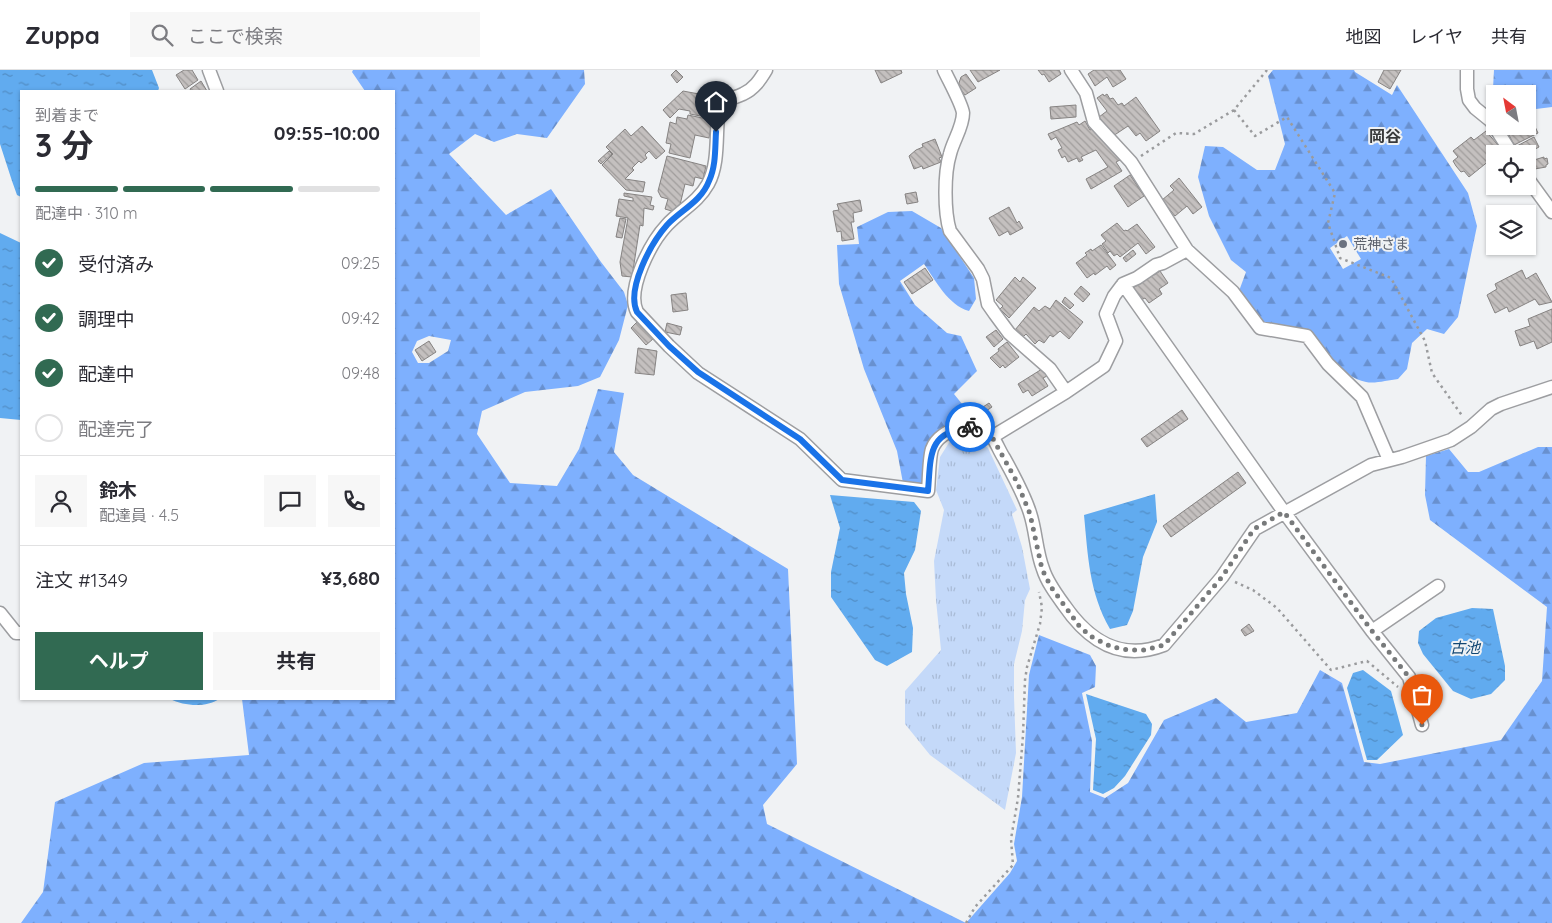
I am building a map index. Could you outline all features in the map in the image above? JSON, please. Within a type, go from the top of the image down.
[{"type":"street","points":[[209,70],[217,90]]},
{"type":"street","points":[[766,70],[752,88],[723,102],[719,108],[715,162],[709,182],[695,201],[668,223],[651,248],[640,273],[634,296],[634,306],[637,312],[669,346],[698,372],[800,439],[842,480],[928,491],[932,449],[942,436],[955,429],[970,427],[992,437],[1017,482],[1027,506],[1042,569],[1051,587],[1080,627],[1092,637],[1112,647],[1145,650],[1164,645],[1222,577],[1254,529],[1371,466],[1451,440],[1471,427],[1491,409],[1501,404],[1552,387]]},
{"type":"street","points":[[944,70],[963,112],[961,125],[949,155],[946,185],[950,231],[978,269],[983,279],[988,304],[995,314],[1009,332],[1050,368],[1066,392]]},
{"type":"street","points":[[1071,70],[1086,93],[1094,122],[1132,162],[1187,250],[1233,292],[1260,328],[1307,336],[1328,364],[1362,397],[1389,460]]},
{"type":"street","points":[[1467,70],[1466,89],[1469,100],[1491,122],[1506,145]]},
{"type":"street","points":[[1536,190],[1552,212]]},
{"type":"street","points":[[992,437],[1066,392],[1104,366],[1116,341],[1106,314],[1114,296],[1123,284],[1137,278],[1156,264],[1163,263],[1187,250]]},
{"type":"street","points":[[1123,284],[1284,512],[1372,631],[1409,677],[1422,725]]},
{"type":"street","points":[[1372,631],[1438,586]]},
{"type":"street","points":[[0,613],[16,632],[20,633]]},
{"type":"path","points":[[1132,162],[1176,133],[1194,134],[1234,110],[1267,70]]},
{"type":"path","points":[[1234,110],[1255,136],[1287,117],[1335,193],[1328,224],[1340,258],[1391,278],[1424,341],[1432,373],[1471,427]]},
{"type":"path","points":[[1222,577],[1253,590],[1277,608],[1330,670],[1367,661],[1397,685],[1400,693]]},
{"type":"path","points":[[966,923],[975,907],[1012,865],[1011,838],[1018,798],[1025,680],[1040,624],[1042,607],[1039,591]]},
{"type":"green space","points":[[353,70],[584,70],[585,84],[547,138],[517,134],[494,142],[475,134],[449,154],[506,215],[551,189],[624,292],[628,305],[619,340],[600,377],[578,386],[525,392],[482,411],[477,434],[510,483],[557,486],[579,449],[598,389],[624,393],[614,452],[633,475],[788,569],[797,764],[763,805],[767,824],[966,923],[21,923],[43,892],[55,802],[144,763],[249,755],[242,700],[395,700],[395,90],[364,90],[352,72]],"holes":[[[429,336],[451,340],[448,351],[429,363],[418,363],[412,352],[417,341]]]},
{"type":"green space","points":[[1273,70],[1354,70],[1392,95],[1397,85],[1468,193],[1477,226],[1458,317],[1444,334],[1427,329],[1412,343],[1407,369],[1398,379],[1373,383],[1349,375],[1334,362],[1311,331],[1264,324],[1239,291],[1246,272],[1231,260],[1209,216],[1198,177],[1205,146],[1223,147],[1257,170],[1275,170],[1285,144],[1268,76]],"holes":[[[1347,236],[1361,259],[1343,269],[1330,248]]]},
{"type":"green space","points":[[1494,70],[1552,70],[1552,107],[1536,109],[1536,85],[1493,85]]},
{"type":"green space","points":[[912,211],[941,228],[974,278],[976,299],[969,311],[955,304],[943,292],[924,264],[900,281],[915,305],[947,333],[961,336],[977,371],[954,394],[975,420],[947,426],[935,433],[927,445],[922,485],[903,483],[897,451],[864,369],[839,284],[837,245],[859,244],[857,227],[888,212]]},
{"type":"green space","points":[[962,437],[979,441],[988,448],[1017,510],[1012,514],[1022,547],[1030,589],[1025,600],[1022,631],[1014,664],[1016,753],[1005,810],[930,755],[905,724],[905,691],[941,650],[934,561],[944,510],[936,490],[940,457],[950,441]]},
{"type":"green space","points":[[1538,447],[1552,447],[1552,923],[966,923],[1010,873],[1017,861],[1014,844],[1022,797],[1029,675],[1039,635],[1090,655],[1096,666],[1095,687],[1082,693],[1092,741],[1090,792],[1105,798],[1128,783],[1164,720],[1216,698],[1246,722],[1297,713],[1320,670],[1342,683],[1364,762],[1380,764],[1501,740],[1542,681],[1547,607],[1430,520],[1425,495],[1426,456],[1449,449],[1468,472],[1479,472]]},
{"type":"water","points":[[0,70],[152,70],[158,90],[20,90],[20,196],[17,195],[0,144]]},
{"type":"water","points":[[0,233],[20,243],[20,420],[0,418]]},
{"type":"water","points":[[1155,494],[1157,522],[1143,557],[1133,611],[1127,625],[1110,629],[1098,601],[1091,574],[1084,515]]},
{"type":"water","points":[[830,495],[914,502],[921,511],[915,550],[904,573],[913,628],[912,652],[887,666],[875,660],[831,597],[831,572],[840,528]]},
{"type":"water","name":"古池","points":[[1472,608],[1493,609],[1505,666],[1505,680],[1491,694],[1471,699],[1453,691],[1423,654],[1418,643],[1419,631],[1436,618]]},
{"type":"water","points":[[1363,670],[1391,691],[1403,735],[1377,760],[1367,760],[1347,688],[1353,673]]},
{"type":"water","points":[[1086,694],[1146,714],[1152,724],[1151,735],[1125,776],[1114,788],[1103,794],[1093,790],[1096,739]]},
{"type":"water","points":[[173,700],[217,700],[201,705]]},
{"type":"building","points":[[184,70],[192,70],[198,80],[185,89],[176,75]]},
{"type":"building","points":[[676,70],[683,77],[677,83],[671,75]]},
{"type":"building","points":[[875,70],[901,70],[902,73],[881,83]]},
{"type":"building","points":[[970,70],[1000,70],[978,82]]},
{"type":"building","points":[[1038,70],[1059,70],[1061,74],[1049,82],[1044,74],[1042,75]]},
{"type":"building","points":[[1094,70],[1120,70],[1126,79],[1113,87],[1107,77],[1095,86],[1088,74]]},
{"type":"building","points":[[1384,70],[1401,70],[1390,89],[1378,82]]},
{"type":"building","points":[[966,74],[976,88],[965,95],[958,86],[961,77]]},
{"type":"building","points":[[201,81],[206,90],[190,90]]},
{"type":"building","points":[[683,91],[715,97],[711,118],[690,114],[690,111],[679,109],[670,118],[663,110]]},
{"type":"building","points":[[1103,94],[1104,96],[1107,94],[1110,99],[1113,98],[1118,105],[1122,103],[1124,106],[1136,97],[1160,131],[1146,141],[1140,133],[1136,136],[1128,126],[1113,136],[1099,117],[1107,111],[1097,98]]},
{"type":"building","points":[[1076,105],[1076,117],[1051,119],[1050,107]]},
{"type":"building","points":[[688,115],[712,120],[709,138],[695,135],[690,158],[669,153],[671,144],[666,143],[670,122],[676,124],[677,117],[687,119]]},
{"type":"building","points":[[1085,121],[1090,130],[1094,128],[1120,160],[1116,162],[1122,171],[1091,189],[1086,179],[1108,167],[1096,150],[1081,157],[1083,160],[1079,162],[1077,158],[1068,162],[1065,156],[1062,158],[1058,150],[1062,148],[1056,137],[1051,140],[1048,134],[1077,122],[1079,125]]},
{"type":"building","points":[[642,126],[665,151],[656,159],[649,151],[645,155],[647,158],[641,163],[639,161],[632,168],[634,170],[625,179],[645,182],[643,192],[626,190],[602,165],[613,154],[606,147],[625,129],[631,136]]},
{"type":"building","points":[[1486,131],[1486,135],[1489,135],[1498,145],[1486,145],[1486,163],[1469,177],[1456,166],[1453,161],[1458,157],[1453,151],[1471,137],[1474,140]]},
{"type":"building","points":[[1509,135],[1534,135],[1514,145]]},
{"type":"building","points":[[1534,137],[1539,147],[1536,149],[1536,145],[1519,145]]},
{"type":"building","points":[[935,139],[942,157],[939,158],[941,162],[923,169],[922,166],[914,169],[909,156],[923,147],[922,144]]},
{"type":"building","points":[[609,151],[612,154],[601,164],[598,161]]},
{"type":"building","points":[[667,156],[706,166],[703,179],[695,177],[693,186],[685,184],[679,209],[675,212],[665,209],[668,199],[661,197],[658,191]]},
{"type":"building","points":[[1547,158],[1548,164],[1546,167],[1536,169],[1536,159]]},
{"type":"building","points":[[1130,175],[1144,196],[1128,207],[1114,186]]},
{"type":"building","points":[[1179,178],[1202,207],[1193,214],[1187,206],[1175,216],[1162,200],[1174,190],[1170,186]]},
{"type":"building","points":[[916,192],[918,202],[907,204],[905,194]]},
{"type":"building","points":[[624,193],[652,197],[650,205],[654,206],[653,210],[644,208],[643,226],[640,225],[632,277],[622,276],[620,262],[628,218],[616,216],[619,199],[633,201],[633,198],[624,196]]},
{"type":"building","points":[[860,200],[862,211],[853,213],[854,222],[851,222],[854,239],[842,241],[841,231],[837,232],[833,211],[839,210],[837,204]]},
{"type":"building","points":[[1009,207],[1017,223],[1019,221],[1023,228],[1010,235],[1008,231],[999,236],[989,218]]},
{"type":"building","points":[[620,218],[626,219],[622,238],[616,237]]},
{"type":"building","points":[[1117,223],[1124,231],[1137,224],[1155,247],[1146,254],[1138,243],[1120,257],[1117,254],[1114,256],[1110,251],[1108,253],[1102,244],[1106,241],[1101,235]]},
{"type":"building","points":[[1101,245],[1116,265],[1110,270],[1107,266],[1095,275],[1094,273],[1087,278],[1076,263],[1087,255],[1085,253]]},
{"type":"building","points":[[1133,250],[1136,254],[1126,262],[1123,258]]},
{"type":"building","points":[[925,268],[933,280],[912,294],[904,282]]},
{"type":"building","points":[[1522,270],[1526,279],[1536,273],[1552,302],[1539,305],[1535,299],[1509,312],[1507,307],[1495,313],[1487,295],[1497,289],[1495,284]]},
{"type":"building","points":[[1160,271],[1168,283],[1159,289],[1162,294],[1149,303],[1145,298],[1141,300],[1133,288],[1147,279],[1152,272],[1154,275]]},
{"type":"building","points":[[1015,277],[1020,282],[1023,277],[1036,288],[1009,318],[1000,309],[1003,306],[996,300]]},
{"type":"building","points":[[1081,286],[1090,294],[1083,302],[1074,294]]},
{"type":"building","points":[[686,293],[688,310],[673,312],[671,295]]},
{"type":"building","points":[[1065,297],[1074,305],[1070,309],[1062,302]]},
{"type":"building","points":[[1056,300],[1083,322],[1069,339],[1060,331],[1053,337],[1050,335],[1044,343],[1039,340],[1035,344],[1026,334],[1022,338],[1015,330],[1034,307],[1039,311],[1045,306],[1050,309]]},
{"type":"building","points":[[1552,309],[1552,342],[1537,349],[1534,341],[1520,346],[1515,331],[1530,326],[1528,319]]},
{"type":"building","points":[[637,322],[653,339],[646,345],[631,328]]},
{"type":"building","points":[[667,323],[682,327],[680,335],[665,332]]},
{"type":"building","points":[[996,330],[1003,339],[994,347],[986,337]]},
{"type":"building","points":[[429,341],[436,352],[422,361],[415,350]]},
{"type":"building","points":[[1007,342],[1019,357],[1005,368],[1003,365],[1000,368],[990,358]]},
{"type":"building","points":[[638,348],[657,351],[654,375],[635,373]]},
{"type":"building","points":[[1042,369],[1047,376],[1043,378],[1048,386],[1032,396],[1028,390],[1023,393],[1018,384]]},
{"type":"building","points":[[989,403],[992,407],[983,413],[980,409]]},
{"type":"building","points":[[1182,410],[1188,419],[1147,447],[1141,439]]},
{"type":"building","points":[[1238,472],[1246,483],[1171,537],[1163,526]]},
{"type":"building","points":[[1249,624],[1254,631],[1245,636],[1241,630]]},
{"type":"way so far","points":[[970,427],[992,437],[1017,482],[1030,514],[1042,569],[1051,587],[1080,627],[1092,637],[1112,647],[1129,650],[1145,650],[1164,645],[1222,577],[1254,529],[1284,512],[1372,631],[1409,677],[1422,725]]},
{"type":"place","name":"荒神さま","points":[[1343,244]]},
{"type":"district","name":"岡谷","points":[[1385,136]]},
{"type":"route","points":[[716,132],[715,162],[709,182],[701,195],[689,207],[668,223],[651,248],[640,273],[634,296],[634,306],[637,312],[669,346],[698,372],[800,439],[842,480],[928,491],[932,449],[942,436],[955,429],[970,427]]}]
